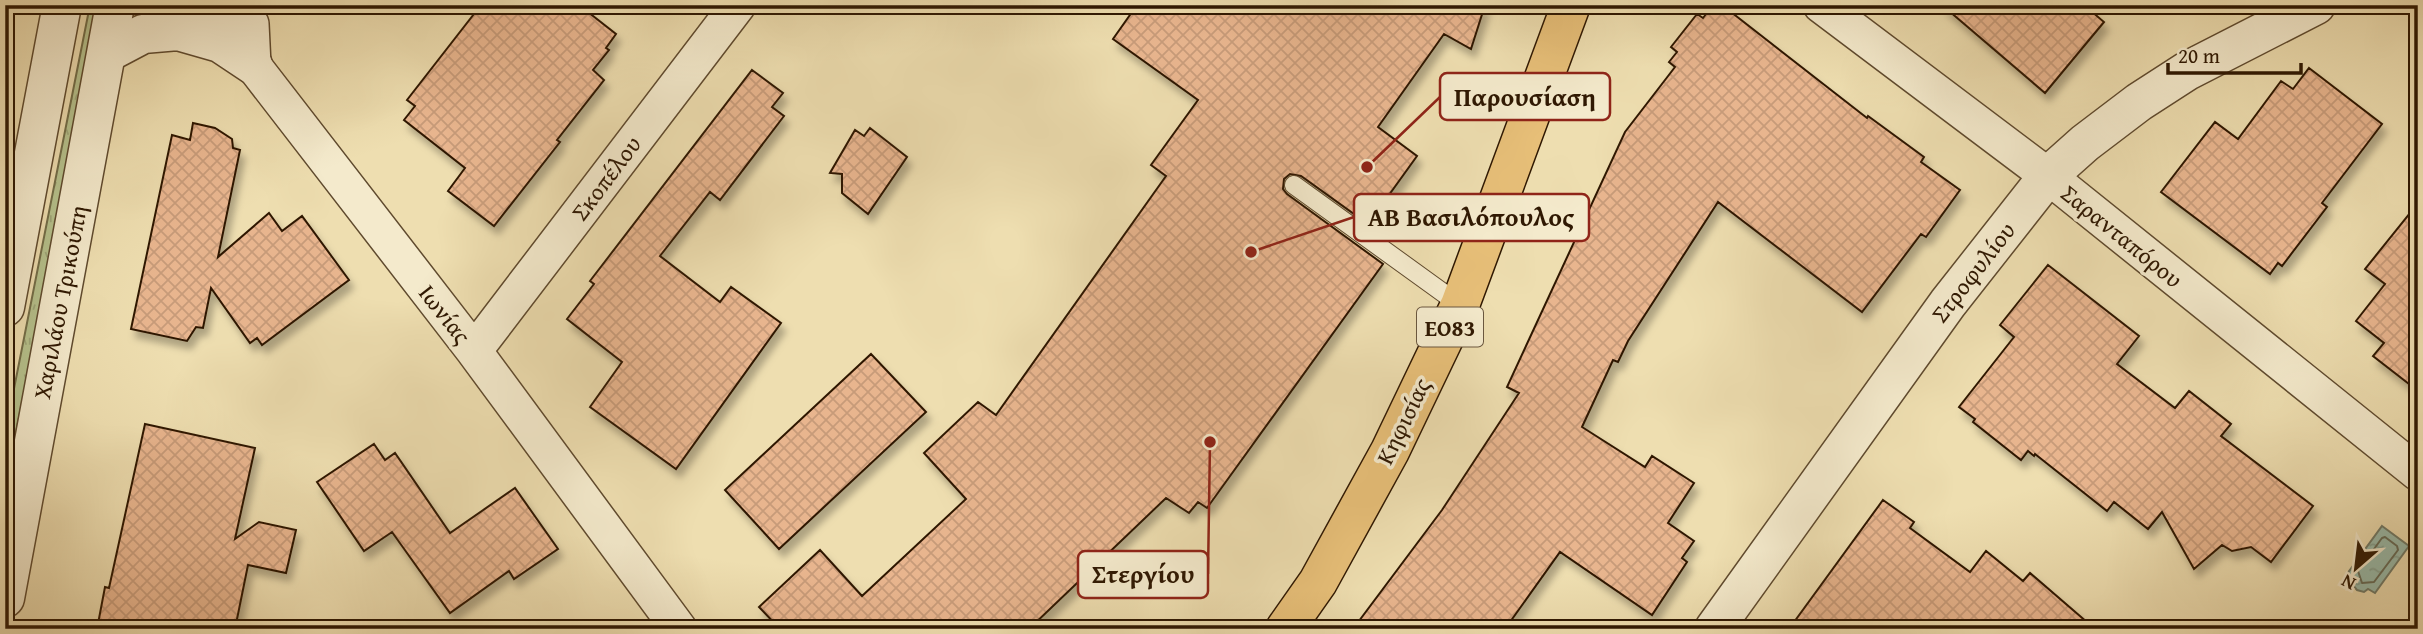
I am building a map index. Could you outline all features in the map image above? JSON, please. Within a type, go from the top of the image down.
[{"type":"main road","name":"Κηφισίας","points":[[1285,629],[1318,582],[1390,451],[1460,305],[1571,5]]},
{"type":"street","points":[[5,307],[62,5]]},
{"type":"street","name":"Χαριλάου Τρικούπη","points":[[5,598],[115,5]]},
{"type":"street","name":"Ιωνίας","points":[[203,5],[253,65],[474,351],[678,629]]},
{"type":"street","points":[[236,5],[251,24],[253,65]]},
{"type":"street","name":"Σκοπέλου","points":[[474,351],[738,5]]},
{"type":"street","name":"Σαρανταπόρου","points":[[1821,5],[2048,176],[2418,473]]},
{"type":"street","name":"Στροφυλίου","points":[[1714,629],[1948,303],[2048,176],[2109,125],[2178,77],[2316,5]]},
{"type":"street","points":[[107,53],[143,34],[178,31],[220,43],[253,65]]},
{"type":"lane","points":[[1294,185],[1460,305]]},
{"type":"green space","points":[[90,5],[101,5],[5,488],[5,434]]},
{"type":"water","points":[[2382,526],[2409,546],[2375,593],[2368,589],[2364,592],[2357,590],[2352,584],[2353,578],[2347,574]]},
{"type":"building","points":[[481,5],[579,5],[616,34],[606,48],[609,50],[593,70],[604,80],[557,140],[560,142],[494,226],[448,191],[465,168],[404,120],[415,106],[407,100]]},
{"type":"building","points":[[1137,5],[1485,5],[1471,49],[1444,34],[1378,127],[1417,156],[1368,224],[1301,176],[1290,174],[1284,179],[1283,189],[1287,194],[1383,264],[1207,508],[1198,502],[1189,513],[1166,498],[1029,629],[780,629],[759,607],[820,550],[862,596],[966,499],[924,453],[978,402],[996,415],[1166,176],[1151,165],[1198,100],[1113,39]]},
{"type":"building","points":[[1713,5],[1722,5],[1867,118],[1868,116],[1924,157],[1921,162],[1960,190],[1926,237],[1921,234],[1862,312],[1718,202],[1628,341],[1618,362],[1613,360],[1582,427],[1645,467],[1652,456],[1694,483],[1668,523],[1694,541],[1682,558],[1687,562],[1652,615],[1560,552],[1505,629],[1353,629],[1442,510],[1519,393],[1507,387],[1625,132],[1675,67],[1669,62],[1677,52],[1671,47],[1697,14],[1703,18]]},
{"type":"building","points":[[1942,5],[2084,5],[2104,22],[2045,93]]},
{"type":"building","points":[[2309,68],[2382,124],[2322,203],[2327,207],[2282,266],[2278,263],[2270,274],[2161,192],[2215,122],[2238,139],[2281,81],[2293,89]]},
{"type":"building","points":[[752,70],[783,93],[772,107],[784,116],[720,200],[710,192],[660,256],[720,302],[731,287],[781,323],[676,469],[590,407],[622,362],[567,319],[594,284],[590,281]]},
{"type":"building","points":[[193,123],[215,128],[232,139],[233,148],[240,150],[218,257],[269,213],[282,231],[302,216],[349,280],[262,345],[257,338],[250,343],[211,288],[203,328],[196,327],[187,341],[131,329],[172,135],[190,140]]},
{"type":"building","points":[[870,128],[907,157],[868,214],[842,193],[842,174],[830,173],[855,130],[864,136]]},
{"type":"building","points":[[2418,203],[2418,391],[2373,356],[2384,343],[2356,321],[2385,284],[2365,269]]},
{"type":"building","points":[[2048,265],[2139,336],[2117,364],[2175,408],[2189,391],[2231,424],[2221,436],[2313,506],[2271,562],[2251,547],[2232,551],[2222,545],[2194,569],[2162,512],[2148,529],[2114,502],[2107,511],[2035,454],[2034,456],[2028,451],[2021,460],[1973,422],[1975,419],[1959,407],[2014,337],[2000,325]]},
{"type":"building","points":[[871,354],[926,412],[779,549],[725,490]]},
{"type":"building","points":[[145,424],[255,448],[235,539],[259,522],[296,530],[286,573],[248,565],[235,629],[97,629],[105,587],[109,588]]},
{"type":"building","points":[[374,444],[385,460],[395,453],[450,533],[515,488],[558,549],[514,579],[509,571],[450,613],[392,532],[364,551],[317,482]]},
{"type":"building","points":[[1883,500],[1914,522],[1910,528],[1970,572],[1986,551],[2023,581],[2030,573],[2095,629],[1789,629]]},
{"type":"place","name":"Παρουσίαση","points":[[1367,167]]},
{"type":"place","name":"ΑΒ Βασιλόπουλος","points":[[1251,252]]},
{"type":"place","name":"Στεργίου","points":[[1210,442]]}]
